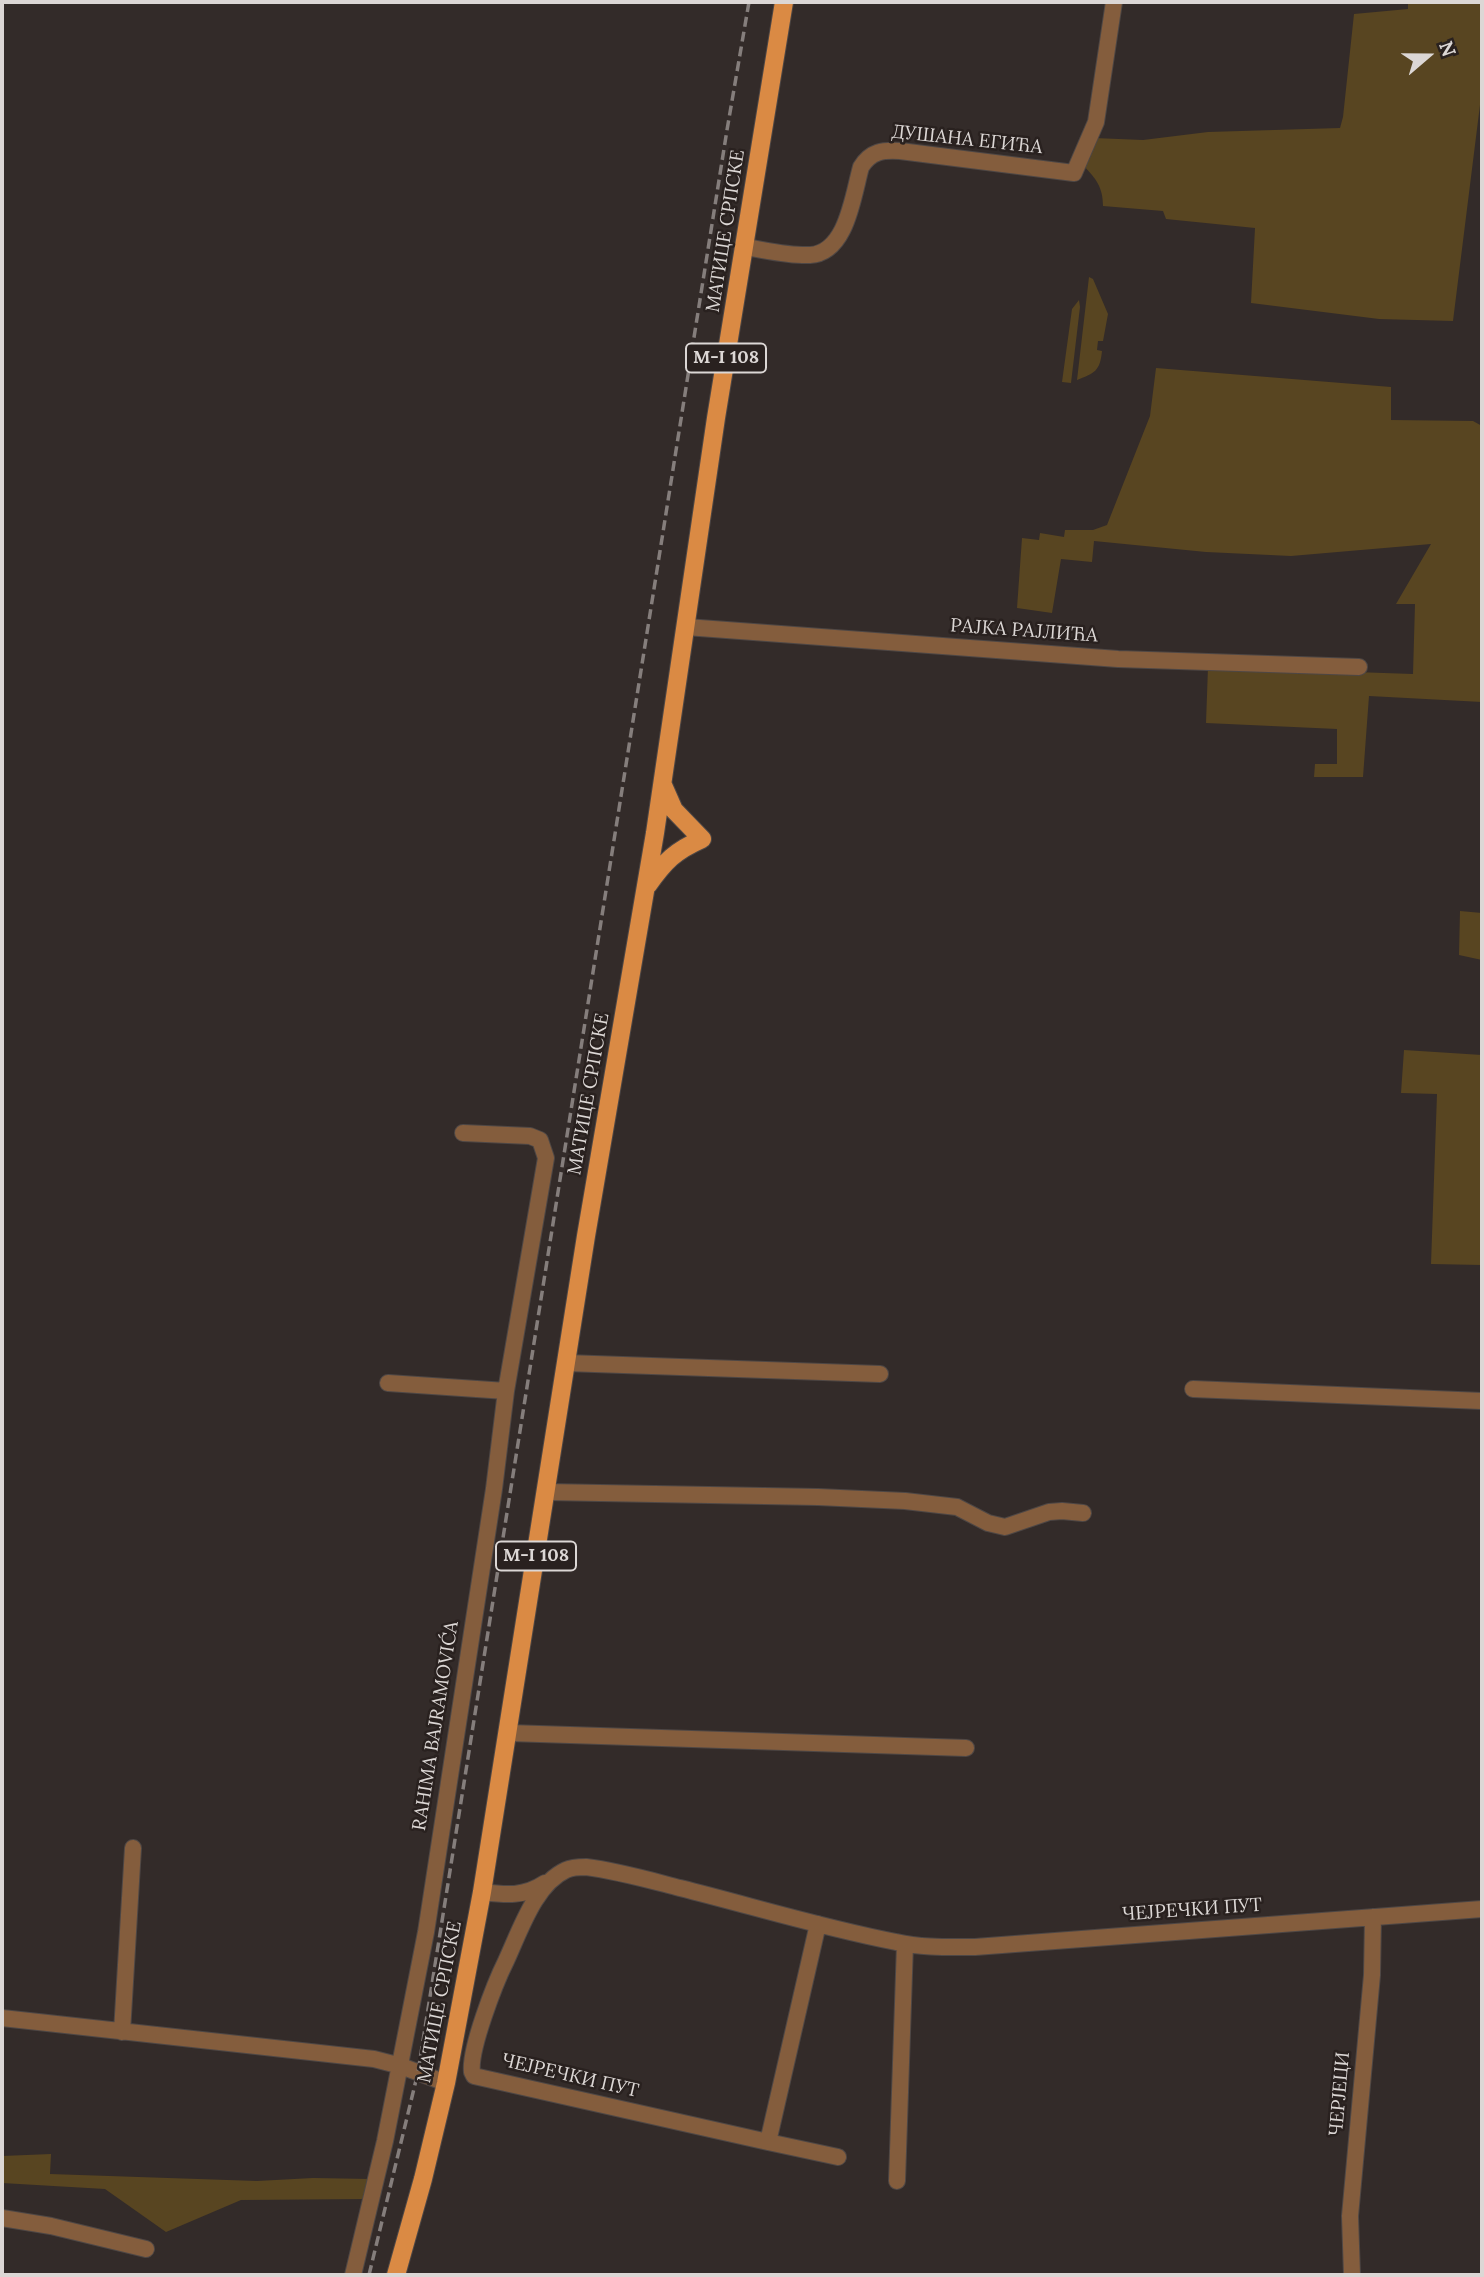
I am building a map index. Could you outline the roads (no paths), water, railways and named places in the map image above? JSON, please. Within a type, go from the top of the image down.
[{"type":"main road","name":"МАТИЦЕ СРПСКЕ","points":[[396,2275],[446,2083],[482,1892],[566,1363],[655,833],[716,418],[784,2]]},
{"type":"main road","points":[[645,889],[668,859],[680,849],[702,839],[674,810],[666,797],[662,782]]},
{"type":"street","name":"ДУШАНА ЕГИЋА","points":[[745,247],[810,255],[830,247],[842,233],[861,167],[867,158],[876,152],[900,151],[1074,173],[1096,122],[1114,2]]},
{"type":"street","name":"РАЈКА РАЈЛИЋА","points":[[686,628],[1142,660],[1359,667]]},
{"type":"street","name":"RAHIMA BAJRAMOVIĆA","points":[[353,2275],[401,2066],[430,1905],[494,1489],[506,1391],[546,1158],[540,1140],[530,1136],[463,1133]]},
{"type":"street","points":[[566,1363],[880,1374]]},
{"type":"street","points":[[388,1383],[506,1391]]},
{"type":"street","points":[[1193,1390],[1482,1401]]},
{"type":"street","points":[[546,1492],[905,1501],[957,1507],[988,1523],[1004,1527],[1049,1512],[1083,1513]]},
{"type":"street","points":[[509,1733],[966,1748]]},
{"type":"street","points":[[122,2032],[133,1849]]},
{"type":"street","name":"ЧЕЈРЕЧКИ ПУТ","points":[[838,2157],[474,2076],[471,2067],[476,2044],[503,1966],[545,1883],[570,1868],[584,1867],[627,1875],[905,1944],[975,1947],[1482,1909]]},
{"type":"street","points":[[482,1892],[523,1894],[532,1892],[545,1883]]},
{"type":"street","name":"ЧЕРЈЕЦИ","points":[[1352,2275],[1350,2216],[1372,1975],[1373,1917]]},
{"type":"street","points":[[768,2142],[818,1924]]},
{"type":"street","points":[[897,2181],[905,1944]]},
{"type":"street","points":[[2,2018],[374,2059],[446,2083]]},
{"type":"street","points":[[2,2218],[51,2226],[146,2249]]},
{"type":"railway","points":[[369,2275],[418,2072],[749,2]]}]
